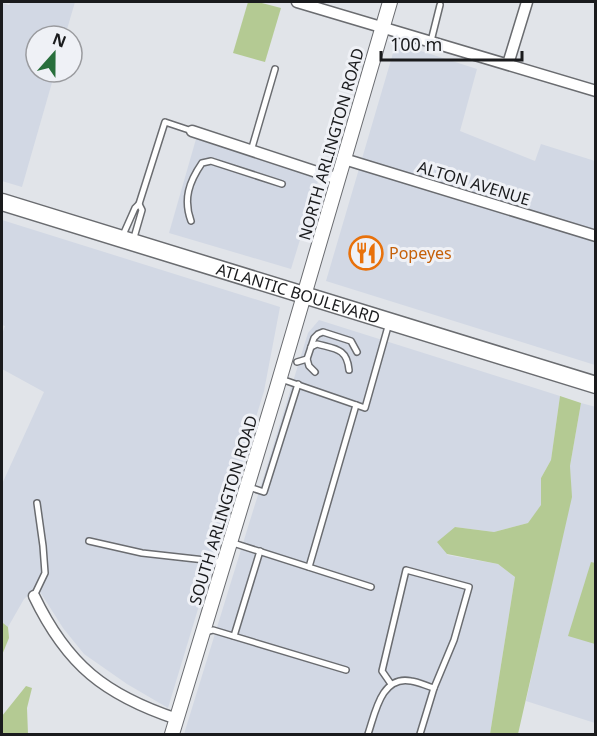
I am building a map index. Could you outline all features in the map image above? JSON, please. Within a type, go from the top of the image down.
[{"type":"main road","name":"NORTH ARLINGTON ROAD","points":[[304,295],[390,2]]},
{"type":"main road","name":"ATLANTIC BOULEVARD","points":[[2,202],[596,385]]},
{"type":"main road","name":"SOUTH ARLINGTON ROAD","points":[[172,735],[304,295]]},
{"type":"street","points":[[297,2],[596,91]]},
{"type":"street","points":[[508,64],[527,2]]},
{"type":"street","points":[[192,131],[339,179]]},
{"type":"street","name":"ALTON AVENUE","points":[[344,159],[596,236]]},
{"type":"street","points":[[34,596],[60,642],[77,663],[123,698],[145,709],[177,719]]},
{"type":"lane","points":[[431,41],[440,4]]},
{"type":"lane","points":[[251,151],[275,69]]},
{"type":"lane","points":[[127,241],[135,208],[139,204],[165,122],[192,131]]},
{"type":"lane","points":[[192,221],[187,209],[186,198],[202,163],[211,161],[282,184]]},
{"type":"lane","points":[[127,241],[142,210],[139,204]]},
{"type":"lane","points":[[278,385],[298,384],[365,408],[389,321]]},
{"type":"lane","points":[[315,372],[309,366],[307,359],[314,338],[323,332],[351,341],[357,352]]},
{"type":"lane","points":[[311,346],[317,344],[344,354],[348,359],[349,370]]},
{"type":"lane","points":[[297,362],[307,359]]},
{"type":"lane","points":[[247,487],[264,492],[298,384]]},
{"type":"lane","points":[[309,567],[356,405]]},
{"type":"lane","points":[[34,596],[45,573],[44,546],[37,503]]},
{"type":"lane","points":[[89,541],[142,553],[224,562]]},
{"type":"lane","points":[[230,542],[371,587]]},
{"type":"lane","points":[[234,636],[260,551]]},
{"type":"lane","points":[[391,684],[382,671],[406,570],[469,587],[454,640],[434,688],[420,735]]},
{"type":"lane","points":[[203,632],[213,630],[346,670]]},
{"type":"lane","points":[[368,735],[382,694],[391,684],[408,680],[434,688]]},
{"type":"shaded area","points":[[11,2],[75,2],[69,24],[24,24],[24,84],[52,84],[22,187],[2,181],[2,3],[9,5]]},
{"type":"shaded area","points":[[396,43],[477,69],[460,131],[535,161],[541,144],[595,161],[595,365],[326,281]]},
{"type":"shaded area","points":[[196,139],[319,178],[291,269],[169,233]]},
{"type":"shaded area","points":[[2,220],[280,307],[264,391],[168,708],[127,684],[84,654],[63,628],[37,587],[24,599],[8,627],[3,623],[2,626],[2,484],[44,392],[2,369],[2,334],[5,326],[2,325]]},
{"type":"shaded area","points":[[319,320],[560,396],[551,460],[541,478],[541,506],[528,523],[494,532],[455,527],[447,555],[498,564],[515,577],[490,734],[184,734],[308,333]]},
{"type":"shaded area","points":[[581,403],[596,407],[595,723],[526,701],[571,497],[570,466]]},
{"type":"green space","points":[[248,2],[281,8],[265,62],[233,53]]},
{"type":"green space","points":[[560,396],[581,403],[570,466],[572,497],[518,734],[490,734],[515,577],[498,564],[447,554],[437,542],[455,527],[494,532],[528,523],[541,505],[541,478],[551,460]]},
{"type":"green space","points":[[591,562],[595,563],[595,644],[568,636]]},
{"type":"green space","points":[[3,623],[8,627],[9,638],[2,655]]},
{"type":"green space","points":[[26,686],[32,688],[27,708],[28,734],[2,734],[2,716]]},
{"type":"place","name":"Popeyes","points":[[366,253]]}]
